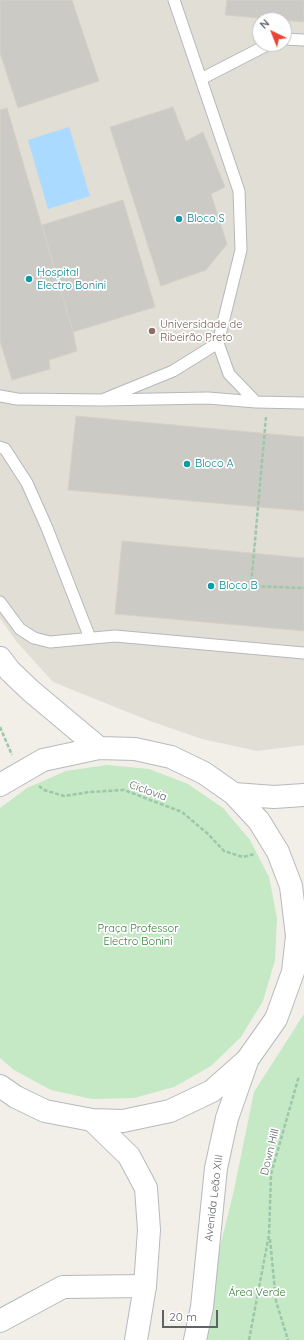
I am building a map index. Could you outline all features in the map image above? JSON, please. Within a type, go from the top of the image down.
[{"type":"main road","points":[[0,658],[10,671],[30,690],[99,748]]},
{"type":"main road","points":[[0,785],[43,760],[99,748],[135,749],[171,757],[204,772],[234,794],[259,821],[278,852],[291,886],[301,928],[293,972],[276,1019],[247,1060],[212,1091],[170,1112],[123,1121],[92,1120],[45,1111],[16,1097],[0,1086]]},
{"type":"main road","points":[[234,794],[274,798],[304,795]]},
{"type":"main road","name":"Avenida Leão XIII","points":[[195,1340],[202,1307],[216,1168],[227,1118],[247,1060]]},
{"type":"main road","points":[[92,1120],[129,1156],[146,1188],[149,1230],[145,1286],[136,1340]]},
{"type":"main road","points":[[0,1322],[63,1287],[145,1286]]},
{"type":"lane","points":[[174,0],[239,191],[241,250],[218,343],[229,374],[261,402]]},
{"type":"lane","points":[[292,39],[304,40]]},
{"type":"lane","points":[[201,79],[253,52]]},
{"type":"lane","points":[[102,400],[173,371],[218,343]]},
{"type":"lane","points":[[0,396],[18,400],[208,398],[261,402],[304,403]]},
{"type":"lane","points":[[0,447],[5,449],[27,483],[47,528],[90,638]]},
{"type":"lane","points":[[0,602],[20,629],[34,638],[50,642],[115,636],[304,653]]},
{"type":"path","points":[[261,402],[251,586],[304,588]]},
{"type":"path","points":[[0,727],[19,774]]},
{"type":"path","name":"Ciclovia","points":[[19,774],[44,790],[64,796],[90,792],[124,790],[182,812],[208,834],[224,851],[242,857],[261,852]]},
{"type":"path","name":"Down Hill","points":[[288,1340],[276,1301],[269,1235],[271,1174],[299,1076]]},
{"type":"path","name":"Down Hill","points":[[249,1340],[269,1235]]},
{"type":"shaded area","name":"Universidade de Ribeirão Preto","points":[[0,0],[304,0],[304,745],[257,751],[202,739],[150,721],[53,682],[16,641],[0,618]]},
{"type":"green space","name":"Praça Professor Electro Bonini","points":[[107,765],[149,769],[188,784],[223,808],[250,840],[269,877],[277,918],[275,960],[263,1001],[241,1037],[211,1066],[174,1087],[134,1098],[92,1099],[51,1090],[14,1070],[0,1058],[0,808],[27,788],[66,771]]},
{"type":"green space","name":"Área Verde","points":[[304,1014],[304,1340],[197,1340],[234,1190],[254,1092]]},
{"type":"water","points":[[69,127],[90,196],[48,209],[28,140]]},
{"type":"building","points":[[0,0],[72,0],[99,81],[18,108],[0,53]]},
{"type":"building","points":[[227,0],[304,0],[304,22],[292,21],[292,12],[252,12],[252,17],[225,15]]},
{"type":"building","name":"Bloco S","points":[[173,107],[186,141],[203,132],[225,187],[211,194],[227,244],[206,270],[161,286],[110,127]]},
{"type":"building","name":"Hospital Electro Bonini","points":[[7,108],[73,332],[77,351],[49,360],[50,369],[12,380],[0,341],[0,110]]},
{"type":"building","points":[[123,200],[155,307],[73,332],[42,225]]},
{"type":"building","name":"Bloco A","points":[[76,416],[304,437],[304,511],[68,490]]},
{"type":"building","name":"Bloco B","points":[[122,541],[304,558],[304,631],[115,614]]},
{"type":"place","name":"Bloco S","points":[[179,219]]},
{"type":"place","name":"Hospital Electro Bonini","points":[[29,279]]},
{"type":"place","name":"Universidade de Ribeirão Preto","points":[[152,331]]},
{"type":"place","name":"Bloco A","points":[[187,464]]},
{"type":"place","name":"Bloco B","points":[[211,586]]}]
